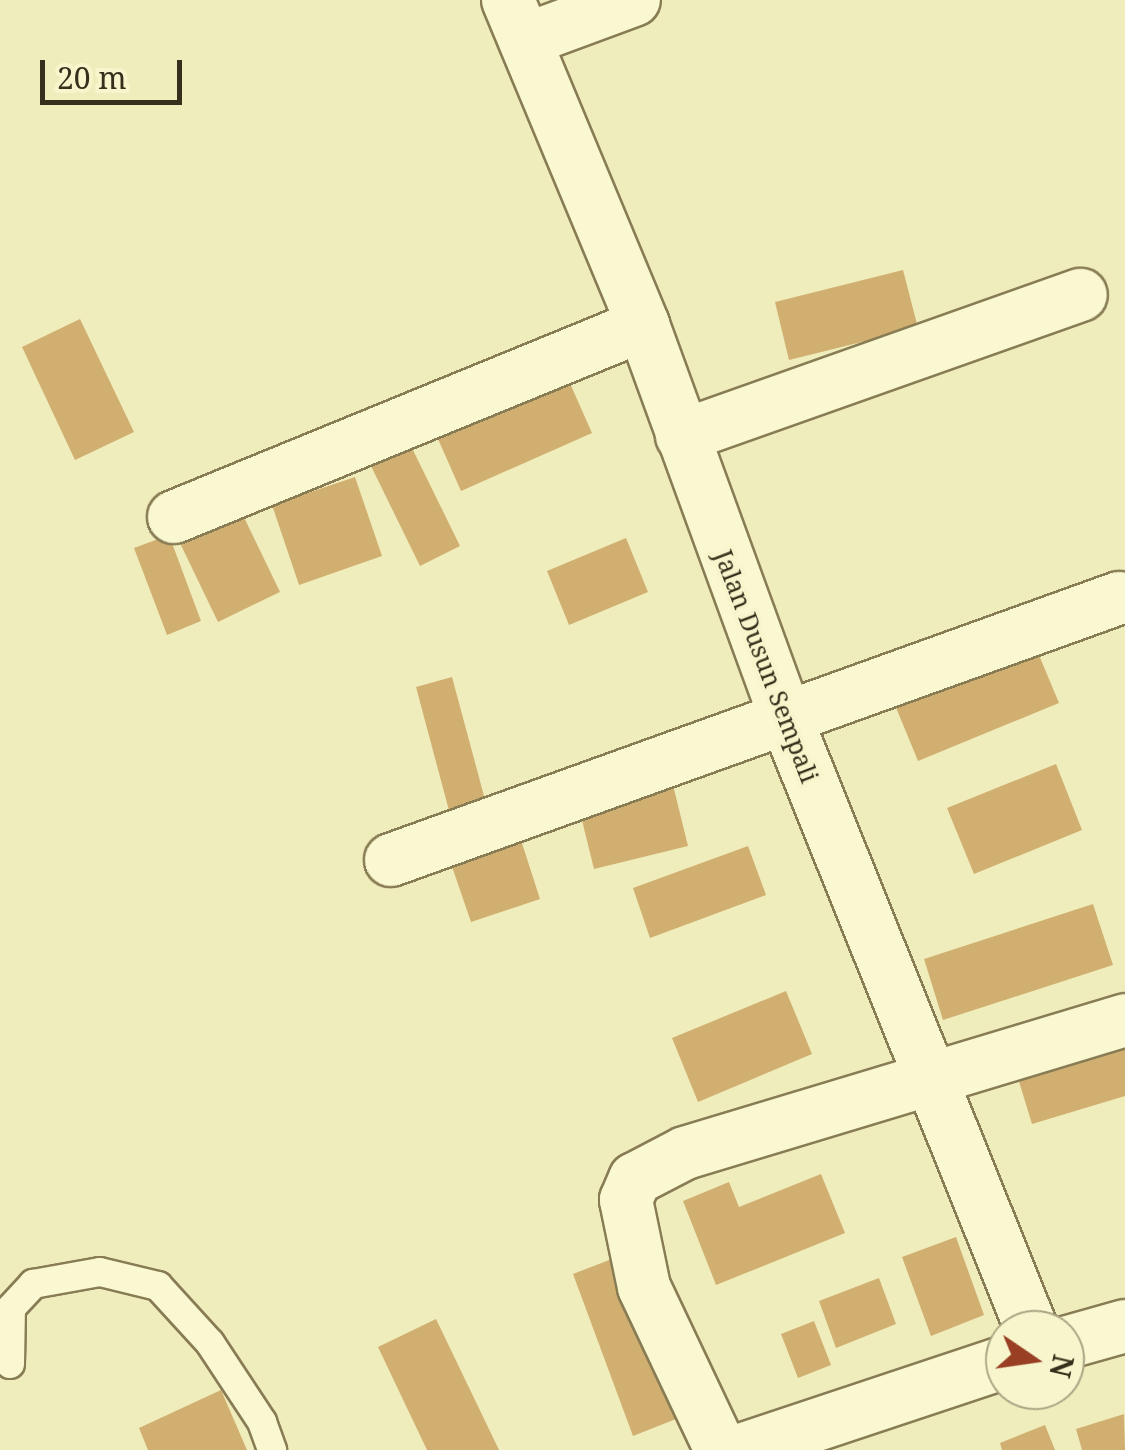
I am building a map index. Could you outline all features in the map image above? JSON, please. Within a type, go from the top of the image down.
[{"type":"street","points":[[516,20],[634,0]]},
{"type":"street","name":"Jalan Dusun Sempali","points":[[516,20],[643,324],[785,716],[928,1084],[1024,1310]]},
{"type":"street","points":[[682,436],[1081,295]]},
{"type":"street","points":[[174,517],[643,324]]},
{"type":"street","points":[[390,860],[1119,598]]},
{"type":"street","points":[[721,1450],[644,1287],[628,1188],[685,1153],[928,1084],[1125,1020]]},
{"type":"street","points":[[1085,1337],[1125,1326]]},
{"type":"street","points":[[741,1450],[985,1369]]},
{"type":"lane","points":[[10,1364],[11,1308],[33,1284],[100,1272],[158,1286],[210,1343],[262,1422],[272,1450]]},
{"type":"building","points":[[903,270],[918,328],[789,360],[775,302]]},
{"type":"building","points":[[80,319],[134,432],[75,460],[22,347]]},
{"type":"building","points":[[565,372],[592,433],[461,491],[434,430]]},
{"type":"building","points":[[410,444],[460,546],[420,566],[370,464]]},
{"type":"building","points":[[355,477],[382,556],[299,585],[272,505]]},
{"type":"building","points":[[241,511],[280,592],[218,622],[179,541]]},
{"type":"building","points":[[169,535],[201,621],[167,635],[134,548]]},
{"type":"building","points":[[626,538],[648,592],[569,625],[547,571]]},
{"type":"building","points":[[1031,636],[1059,703],[918,761],[890,693]]},
{"type":"building","points":[[452,677],[487,807],[451,818],[416,687]]},
{"type":"building","points":[[1056,764],[1082,830],[974,874],[947,808]]},
{"type":"building","points":[[671,777],[688,846],[594,869],[577,800]]},
{"type":"building","points":[[519,834],[540,899],[471,922],[449,858]]},
{"type":"building","points":[[748,846],[766,895],[650,938],[633,888]]},
{"type":"building","points":[[1093,904],[1113,965],[943,1020],[924,959]]},
{"type":"building","points":[[786,991],[812,1054],[698,1102],[672,1038]]},
{"type":"building","points":[[1125,1028],[1125,1096],[1032,1124],[1013,1062]]},
{"type":"building","points":[[821,1174],[845,1233],[716,1285],[683,1201],[729,1182],[739,1207]]},
{"type":"building","points":[[956,1237],[984,1315],[931,1336],[902,1257]]},
{"type":"building","points":[[617,1257],[676,1419],[633,1436],[573,1274]]},
{"type":"building","points":[[879,1278],[896,1324],[836,1348],[819,1301]]},
{"type":"building","points":[[436,1319],[499,1450],[427,1450],[378,1347]]},
{"type":"building","points":[[814,1321],[831,1365],[798,1378],[781,1334]]},
{"type":"building","points":[[221,1390],[247,1450],[148,1450],[139,1428]]},
{"type":"building","points":[[1124,1414],[1125,1450],[1082,1450],[1076,1429]]},
{"type":"building","points":[[1045,1425],[1055,1450],[1002,1450],[1000,1443]]}]
